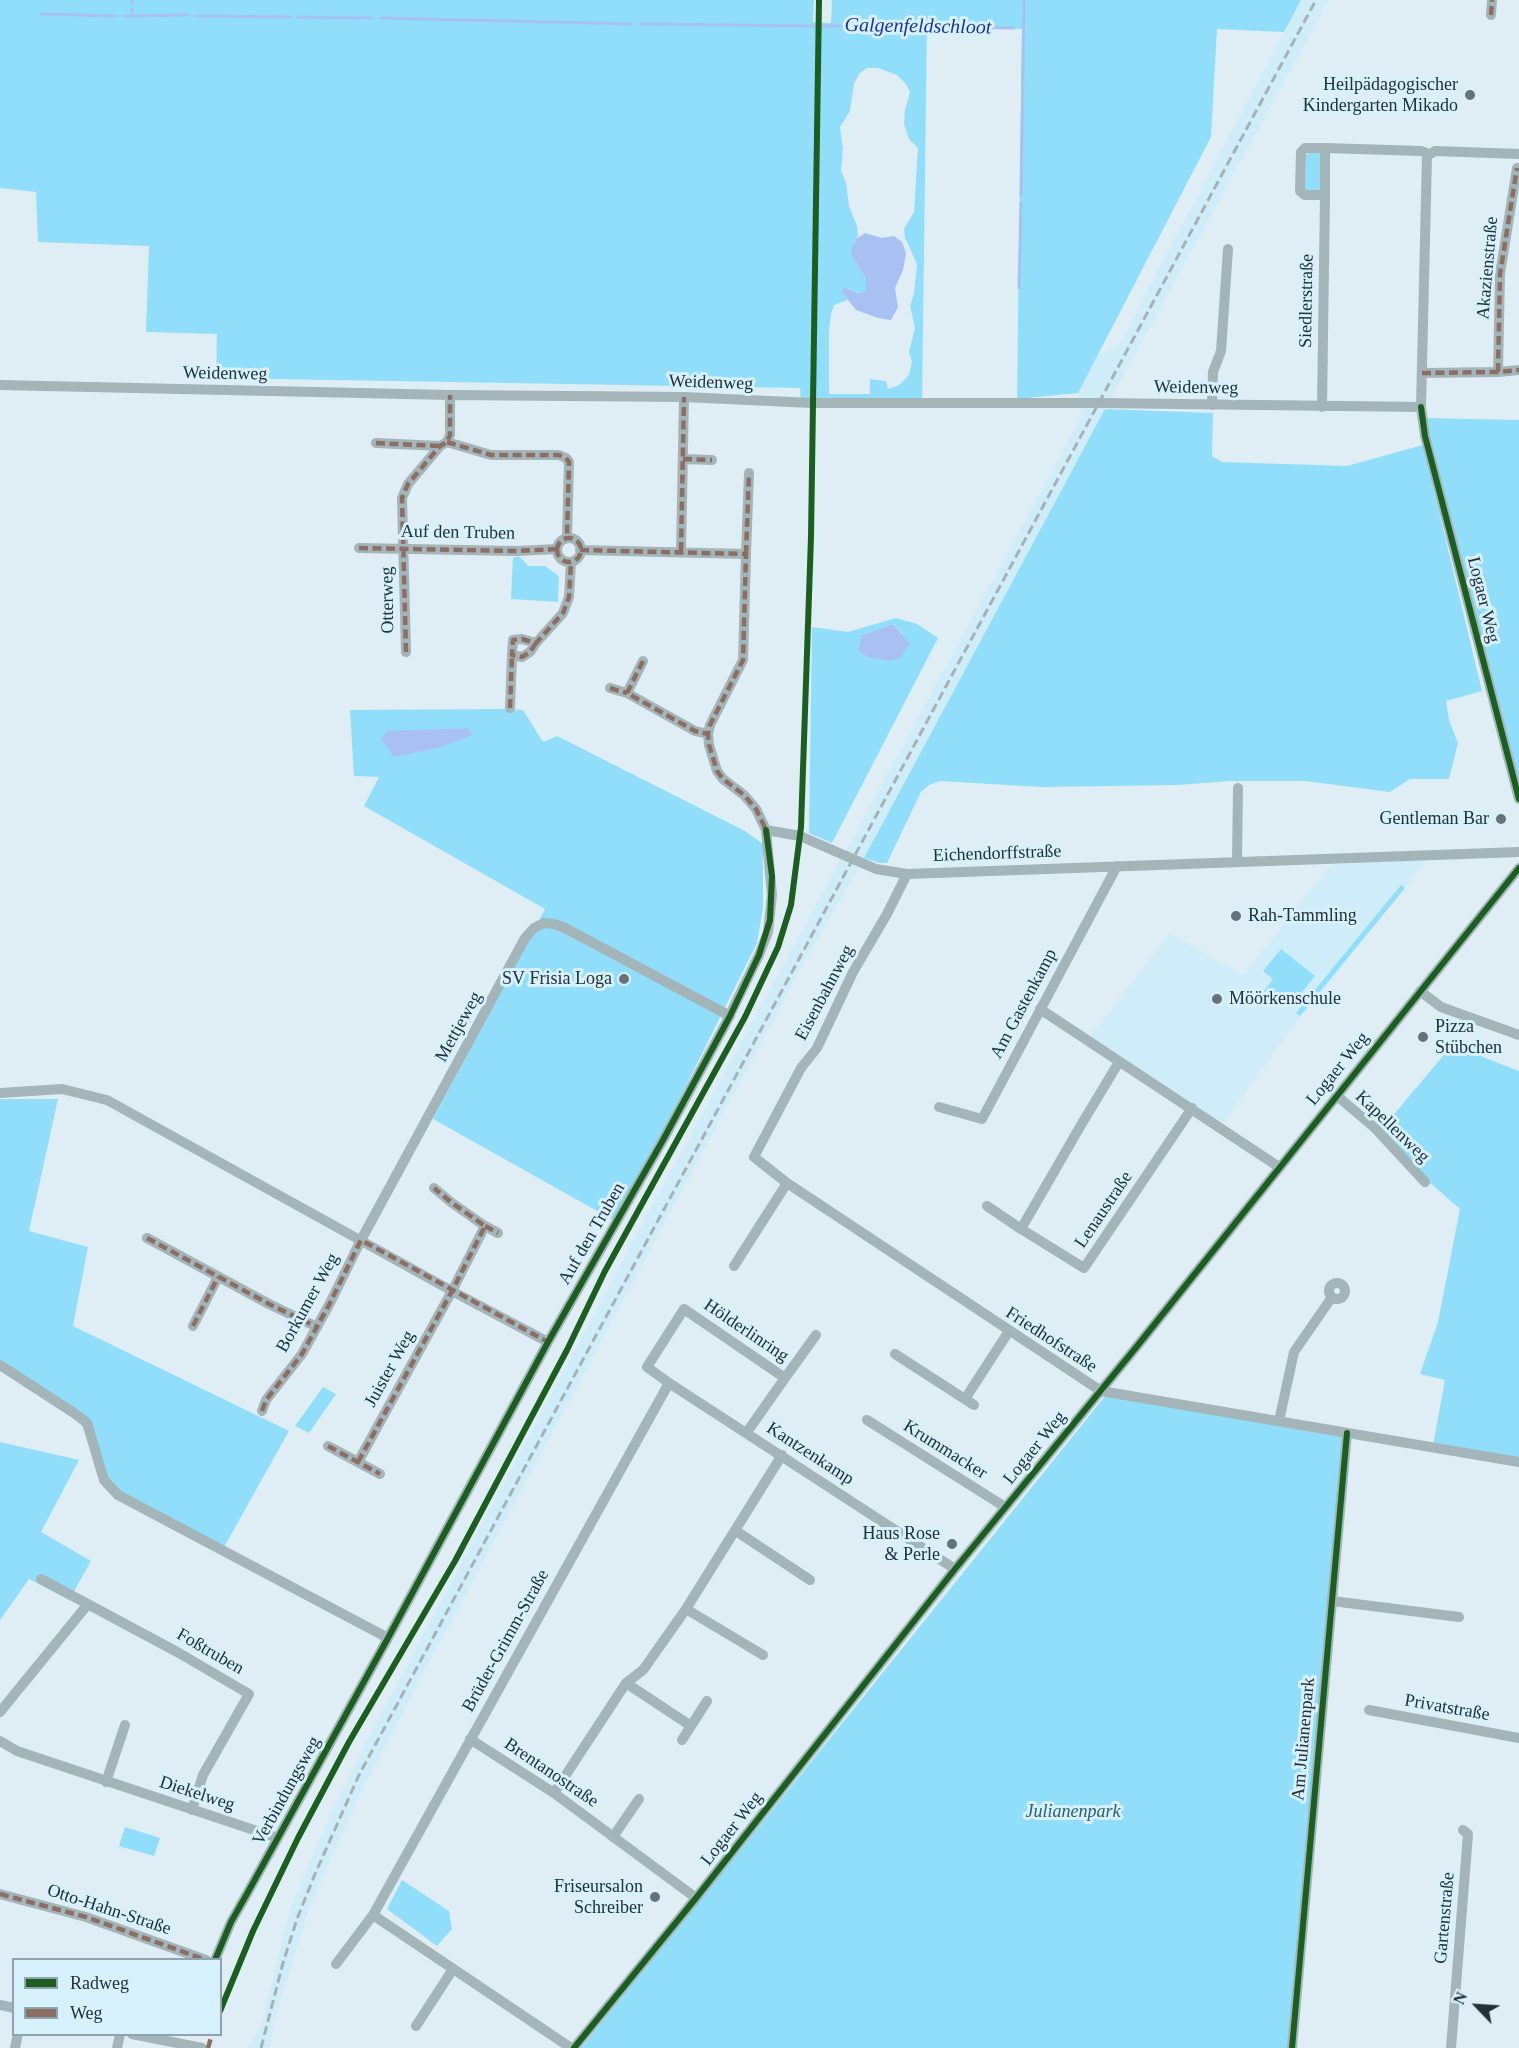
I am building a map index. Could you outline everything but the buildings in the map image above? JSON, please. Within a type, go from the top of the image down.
[{"type":"street","points":[[1491,15],[1492,0]]},
{"type":"street","points":[[1325,195],[1305,195],[1300,191],[1301,152],[1305,148],[1421,150],[1429,154],[1435,152],[1519,154]]},
{"type":"street","name":"Siedlerstraße","points":[[1322,407],[1325,148]]},
{"type":"street","name":"Logaer Weg","points":[[1429,154],[1426,160],[1421,407],[1425,436],[1519,799]]},
{"type":"street","name":"Akazienstraße","points":[[1498,372],[1500,274],[1516,168]]},
{"type":"street","points":[[1212,405],[1213,372],[1221,351],[1228,249]]},
{"type":"street","points":[[1422,373],[1519,370]]},
{"type":"street","name":"Weidenweg","points":[[0,385],[450,395],[684,397],[812,403],[1421,407]]},
{"type":"street","points":[[443,444],[450,435],[450,395]]},
{"type":"street","points":[[681,551],[684,397]]},
{"type":"street","points":[[376,443],[443,444],[490,455],[559,455],[566,458],[569,462],[567,538]]},
{"type":"street","name":"Otterweg","points":[[406,652],[402,498],[408,483],[443,444]]},
{"type":"street","points":[[683,459],[712,460]]},
{"type":"street","points":[[610,688],[627,693],[695,731],[708,734],[710,725],[743,660],[749,473]]},
{"type":"street","points":[[567,538],[577,541],[580,550],[578,558],[571,562],[561,559],[557,549],[560,542],[567,538]]},
{"type":"street","name":"Auf den Truben","points":[[359,548],[517,551],[557,549]]},
{"type":"street","points":[[580,550],[746,554]]},
{"type":"street","points":[[512,656],[522,657],[530,652],[563,612],[567,605],[570,588],[571,562]]},
{"type":"street","points":[[510,708],[513,640],[522,639],[536,643]]},
{"type":"street","points":[[627,693],[643,661]]},
{"type":"street","name":"Auf den Truben","points":[[388,1638],[548,1342],[663,1140],[730,1016],[759,955],[770,920],[772,876],[766,830],[756,809],[717,771],[708,734]]},
{"type":"street","points":[[1237,862],[1238,788]]},
{"type":"street","name":"Eichendorffstraße","points":[[766,830],[800,836],[876,869],[907,874],[1519,852]]},
{"type":"street","name":"Am Gastenkamp","points":[[939,1107],[982,1119],[1117,866]]},
{"type":"street","name":"Logaer Weg","points":[[573,2048],[696,1898],[955,1569],[1101,1391],[1519,868]]},
{"type":"street","name":"Eisenbahnweg","points":[[754,1157],[801,1068],[817,1048],[853,972],[907,874]]},
{"type":"street","name":"Mettjeweg","points":[[361,1240],[525,938],[534,928],[544,923],[565,928],[730,1016]]},
{"type":"street","points":[[1420,991],[1441,1007],[1519,1035]]},
{"type":"street","points":[[1041,1009],[1279,1167]]},
{"type":"street","points":[[1021,1229],[1119,1062]]},
{"type":"street","points":[[0,1093],[62,1089],[107,1100],[548,1342]]},
{"type":"street","name":"Kapellenweg","points":[[1336,1095],[1375,1128],[1425,1182]]},
{"type":"street","name":"Lenaustraße","points":[[987,1206],[1084,1268],[1192,1108]]},
{"type":"street","name":"Friedhofstraße","points":[[754,1157],[787,1183],[1101,1391],[1519,1462]]},
{"type":"street","points":[[734,1266],[787,1183]]},
{"type":"street","points":[[434,1188],[452,1203],[498,1233]]},
{"type":"street","name":"Juister Weg","points":[[358,1462],[485,1226]]},
{"type":"street","points":[[147,1238],[317,1327]]},
{"type":"street","name":"Borkumer Weg","points":[[262,1411],[266,1400],[302,1354],[361,1240]]},
{"type":"street","points":[[193,1326],[219,1277]]},
{"type":"street","points":[[1279,1421],[1294,1352],[1332,1298]]},
{"type":"street","name":"Hölderlinring","points":[[647,1367],[684,1309],[785,1378]]},
{"type":"street","points":[[895,1354],[970,1402],[1010,1331]]},
{"type":"street","name":"Hölderlinring","points":[[747,1432],[816,1335]]},
{"type":"street","points":[[0,1365],[87,1423],[104,1480],[118,1495],[388,1638]]},
{"type":"street","name":"Kantzenkamp","points":[[647,1367],[955,1569]]},
{"type":"street","name":"Brüder-Grimm-Straße","points":[[336,1965],[373,1915],[669,1383]]},
{"type":"street","name":"Krummacker","points":[[867,1420],[1005,1508]]},
{"type":"street","name":"Am Julianenpark","points":[[1292,2048],[1347,1432]]},
{"type":"street","points":[[328,1446],[380,1474]]},
{"type":"street","points":[[554,1793],[626,1683],[643,1670],[686,1609],[782,1455]]},
{"type":"street","points":[[736,1531],[810,1580]]},
{"type":"street","name":"Foßtruben","points":[[41,1579],[179,1653],[249,1694],[202,1775],[192,1810]]},
{"type":"street","points":[[1332,1601],[1459,1617]]},
{"type":"street","points":[[0,1712],[88,1604]]},
{"type":"street","points":[[686,1609],[763,1655]]},
{"type":"street","name":"Verbindungsweg","points":[[215,1958],[231,1922],[388,1638]]},
{"type":"street","points":[[626,1683],[691,1726]]},
{"type":"street","points":[[682,1740],[707,1701]]},
{"type":"street","name":"Privatstraße","points":[[1369,1710],[1519,1738]]},
{"type":"street","points":[[106,1782],[125,1725]]},
{"type":"street","name":"Brentanostraße","points":[[470,1739],[554,1793],[696,1898]]},
{"type":"street","name":"Diekelweg","points":[[0,1741],[17,1751],[278,1838]]},
{"type":"street","points":[[613,1837],[639,1799]]},
{"type":"street","name":"Gartenstraße","points":[[1451,2048],[1468,1834],[1463,1830]]},
{"type":"street","name":"Otto-Hahn-Straße","points":[[0,1893],[86,1917],[203,1958]]},
{"type":"street","points":[[373,1915],[573,2048]]},
{"type":"street","points":[[416,2026],[453,1969]]},
{"type":"street","points":[[146,2036],[197,2043]]},
{"type":"shaded area","points":[[1301,0],[1329,0],[1105,409],[864,858],[806,959],[424,1672],[359,1796],[309,1908],[274,2023],[270,2048],[248,2048],[262,2023],[290,1909],[320,1838],[367,1740],[643,1222],[1081,418],[1078,393],[1095,358],[1119,344]]},
{"type":"shaded area","points":[[865,233],[882,238],[894,236],[902,242],[904,247],[906,254],[903,270],[895,288],[898,307],[891,320],[856,310],[841,291],[844,287],[858,293],[866,290],[866,278],[852,257],[851,251],[856,239]]},
{"type":"shaded area","points":[[893,624],[910,644],[900,658],[890,661],[869,658],[858,651],[862,635]]},
{"type":"shaded area","points":[[468,728],[473,735],[441,747],[394,757],[381,739],[387,731]]},
{"type":"shaded area","name":"Möörkenschule","points":[[1429,858],[1296,1023],[1220,1127],[1087,1040],[1170,933],[1243,975],[1330,865]]},
{"type":"green space","points":[[0,0],[814,0],[813,22],[831,23],[832,0],[1301,0],[1284,32],[1217,29],[1211,137],[1078,393],[1017,399],[1022,29],[927,24],[922,403],[801,403],[800,388],[216,378],[217,334],[146,332],[149,246],[38,242],[36,192],[0,188]],"holes":[[[867,68],[878,68],[897,75],[906,84],[910,92],[904,124],[909,139],[918,148],[914,212],[904,229],[905,238],[917,264],[914,294],[910,306],[915,328],[909,352],[912,362],[909,375],[899,385],[888,389],[886,381],[870,379],[870,394],[829,394],[829,331],[834,305],[848,300],[841,291],[844,287],[862,294],[866,292],[867,284],[866,278],[854,260],[854,242],[858,236],[857,226],[849,206],[846,183],[841,171],[843,149],[840,127],[850,111],[854,84],[859,74]]]},
{"type":"green space","points":[[1311,152],[1320,152],[1322,189],[1318,192],[1305,190],[1306,155]]},
{"type":"green space","points":[[1105,409],[1213,413],[1212,456],[1222,462],[1347,466],[1423,445],[1482,691],[1446,701],[1449,720],[1458,743],[1449,779],[1410,779],[1390,792],[1305,781],[1041,787],[940,781],[929,785],[921,792],[887,863],[864,858]]},
{"type":"green space","points":[[1425,418],[1519,420],[1519,792]]},
{"type":"green space","points":[[513,557],[520,557],[528,566],[545,566],[559,576],[558,602],[511,599]]},
{"type":"green space","points":[[896,618],[917,624],[938,638],[832,843],[809,833],[812,627],[848,632]],"holes":[[[893,624],[902,634],[890,661],[869,658],[859,651],[862,635]]]},
{"type":"green space","name":"SV Frisia Loga","points":[[350,710],[523,710],[543,742],[557,736],[745,831],[763,844],[763,908],[757,943],[661,1136],[615,1221],[433,1119],[545,909],[364,806],[379,777],[354,776]]},
{"type":"green space","points":[[1401,885],[1405,888],[1300,1016],[1296,1013]]},
{"type":"green space","points":[[1281,949],[1315,976],[1297,998],[1290,993],[1281,1004],[1264,991],[1273,979],[1263,971]]},
{"type":"green space","points":[[1452,1045],[1519,1071],[1519,1458],[1433,1445],[1445,1380],[1420,1374],[1438,1322],[1460,1209],[1429,1182],[1381,1130]]},
{"type":"green space","points":[[0,1099],[58,1099],[29,1231],[88,1247],[73,1326],[289,1431],[223,1549],[118,1495],[104,1480],[87,1423],[0,1365]]},
{"type":"green space","points":[[323,1387],[336,1394],[309,1433],[295,1426]]},
{"type":"green space","name":"Julianenpark","points":[[1106,1395],[1343,1436],[1290,2048],[581,2048]]},
{"type":"green space","points":[[0,1442],[79,1460],[41,1532],[91,1561],[69,1600],[29,1579],[0,1620]]},
{"type":"green space","points":[[125,1827],[160,1838],[154,1856],[119,1846]]},
{"type":"green space","points":[[402,1880],[449,1911],[452,1929],[437,1946],[387,1909]]},
{"type":"waterway","points":[[1021,195],[1024,0]]},
{"type":"waterway","name":"Galgenfeldschloot","points":[[132,9],[132,16]]},
{"type":"waterway","points":[[41,14],[116,16]]},
{"type":"waterway","name":"Galgenfeldschloot","points":[[124,16],[188,15]]},
{"type":"waterway","name":"Galgenfeldschloot","points":[[196,16],[291,17]]},
{"type":"waterway","name":"Galgenfeldschloot","points":[[298,17],[372,18]]},
{"type":"waterway","name":"Galgenfeldschloot","points":[[381,18],[633,24]]},
{"type":"waterway","name":"Galgenfeldschloot","points":[[641,24],[1014,28]]},
{"type":"waterway","points":[[1019,288],[1021,203]]},
{"type":"railway","points":[[261,2048],[297,1919],[359,1775],[1316,0]]},
{"type":"marked path","points":[[1491,15],[1492,0]]},
{"type":"marked path","points":[[1498,372],[1500,274],[1517,168]]},
{"type":"marked path","points":[[1422,373],[1519,370]]},
{"type":"marked path","points":[[406,652],[402,498],[408,484],[440,446],[447,442],[450,435],[450,395]]},
{"type":"marked path","points":[[681,551],[684,397]]},
{"type":"marked path","points":[[447,442],[491,455],[559,455],[566,458],[569,462],[567,538]]},
{"type":"marked path","points":[[376,443],[440,446]]},
{"type":"marked path","points":[[683,459],[712,460]]},
{"type":"marked path","points":[[746,554],[749,473]]},
{"type":"marked path","points":[[569,538],[577,542],[581,550],[577,558],[569,562],[561,558],[557,550],[561,542],[569,538]]},
{"type":"marked path","points":[[359,548],[517,551],[557,549]]},
{"type":"marked path","points":[[580,550],[746,554],[743,660],[710,725],[708,734],[717,771],[756,809],[766,830]]},
{"type":"marked path","points":[[536,643],[530,652],[522,657],[512,655],[513,640],[522,639],[536,643],[563,613],[569,597],[571,562]]},
{"type":"marked path","points":[[510,708],[512,655]]},
{"type":"marked path","points":[[643,661],[627,693],[695,731],[708,734]]},
{"type":"marked path","points":[[610,688],[627,693]]},
{"type":"marked path","points":[[358,1462],[485,1226],[434,1188]]},
{"type":"marked path","points":[[485,1226],[498,1233]]},
{"type":"marked path","points":[[147,1238],[269,1304],[317,1327]]},
{"type":"marked path","points":[[262,1411],[266,1400],[302,1354],[361,1240],[548,1342]]},
{"type":"marked path","points":[[193,1326],[218,1277]]},
{"type":"marked path","points":[[328,1446],[380,1474]]},
{"type":"marked path","points":[[0,1894],[86,1917],[200,1958]]},
{"type":"marked path","points":[[208,2048],[211,2036]]},
{"type":"cycle path","points":[[222,2006],[253,1931],[298,1838],[349,1742],[455,1561],[567,1350],[605,1271],[745,1017],[778,947],[791,905],[801,827],[811,537],[819,0]]},
{"type":"cycle path","points":[[1421,407],[1425,436],[1519,799]]},
{"type":"cycle path","points":[[216,1958],[231,1922],[548,1342],[663,1140],[730,1016],[759,955],[770,920],[772,876],[766,830]]},
{"type":"cycle path","points":[[574,2048],[696,1898],[955,1569],[1138,1345],[1519,868]]},
{"type":"cycle path","points":[[1292,2048],[1347,1433]]},
{"type":"place","name":"Heilpädagogischer Kindergarten Mikado","points":[[1470,95]]},
{"type":"place","name":"Gentleman Bar","points":[[1501,819]]},
{"type":"place","name":"Rah-Tammling","points":[[1236,916]]},
{"type":"place","name":"SV Frisia Loga","points":[[624,979]]},
{"type":"place","name":"Möörkenschule","points":[[1217,999]]},
{"type":"place","name":"Pizza Stübchen","points":[[1423,1037]]},
{"type":"place","name":"Haus Rose & Perle","points":[[952,1544]]},
{"type":"place","name":"Friseursalon Schreiber","points":[[655,1897]]}]
